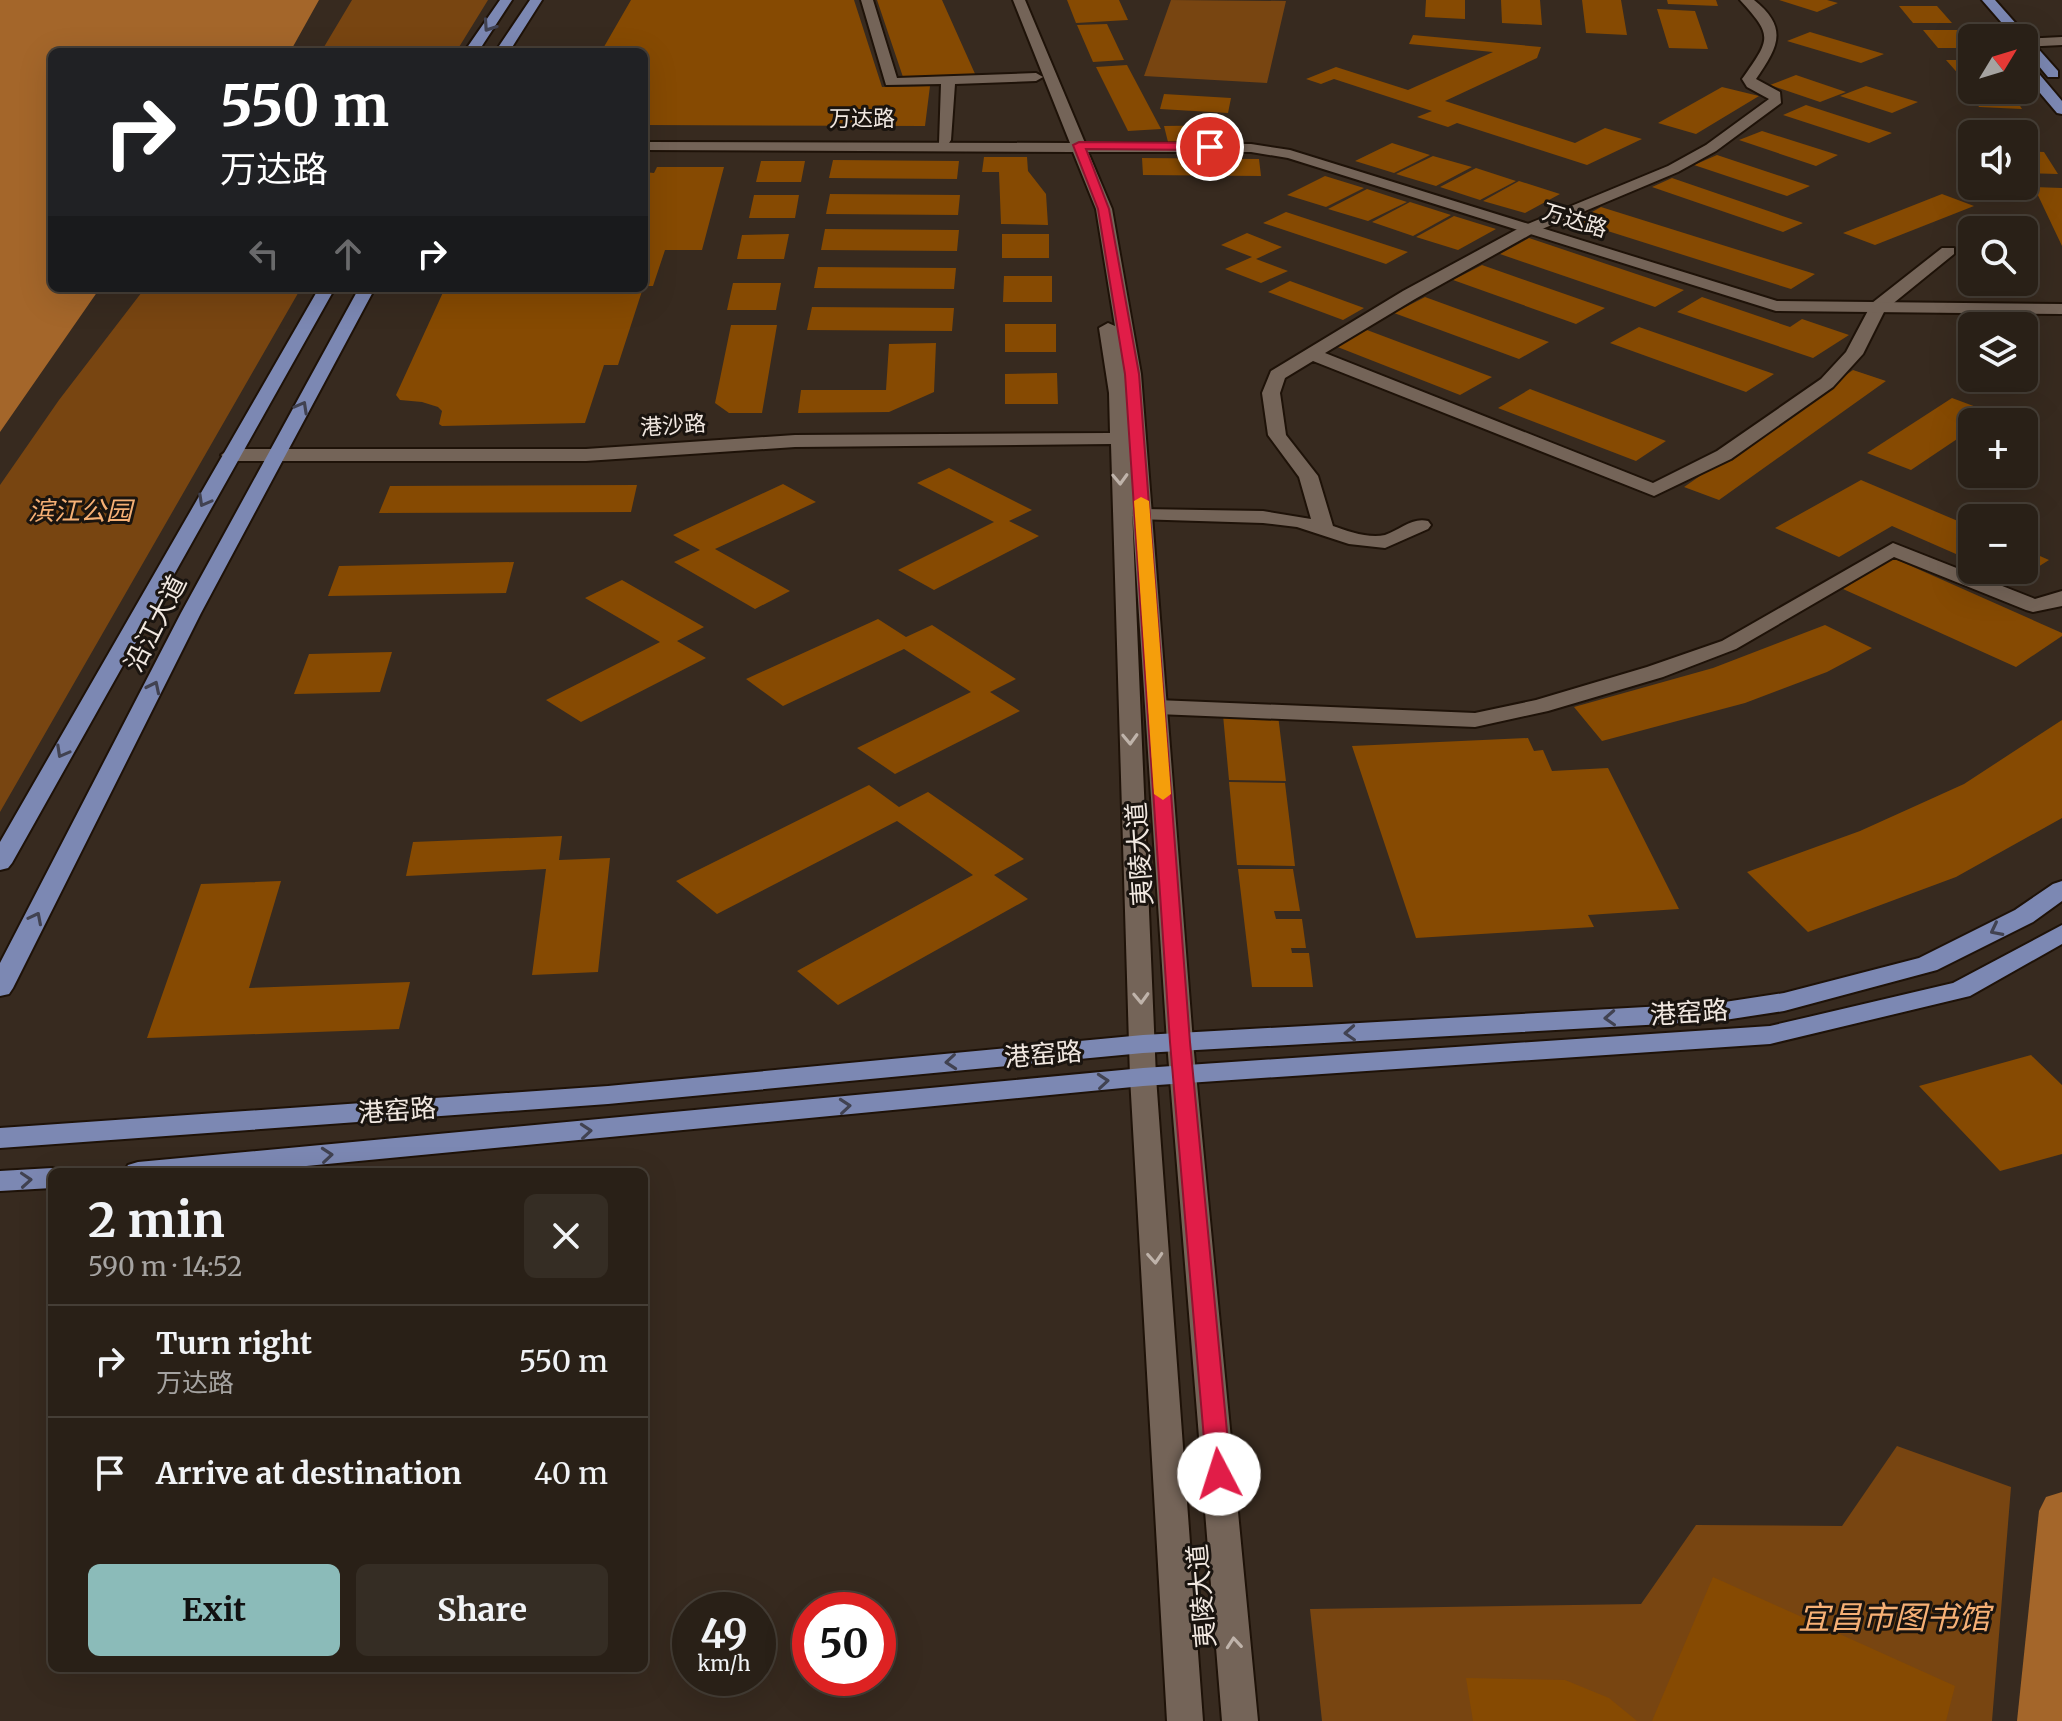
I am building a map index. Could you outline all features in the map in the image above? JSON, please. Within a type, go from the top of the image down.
[{"type":"main road","points":[[474,48],[506,0]]},
{"type":"main road","points":[[505,48],[536,0]]},
{"type":"main road","points":[[1970,0],[1991,24]]},
{"type":"main road","points":[[1988,0],[2008,24]]},
{"type":"main road","points":[[2038,58],[2062,84]]},
{"type":"main road","points":[[2038,82],[2062,110]]},
{"type":"main road","name":"沿江大道","points":[[0,863],[325,292]]},
{"type":"main road","name":"沿江大道","points":[[0,988],[191,613],[365,292]]},
{"type":"main road","name":"港窑路","points":[[0,1138],[608,1095],[1143,1044],[1718,1012],[1784,1002],[1928,964],[2024,916],[2062,889]]},
{"type":"main road","name":"港窑路","points":[[180,1168],[1143,1077],[1770,1035],[1961,990],[2062,933]]},
{"type":"main road","points":[[0,1181],[48,1178]]},
{"type":"street","points":[[867,0],[891,82],[1036,77]]},
{"type":"street","name":"夷陵大道","points":[[1004,0],[1036,77],[1104,209],[1132,374],[1180,1042],[1240,1721]]},
{"type":"street","name":"夷陵大道","points":[[1019,0],[1090,210],[1118,393],[1143,1077],[1185,1721]]},
{"type":"street","points":[[1324,530],[1308,476],[1277,435],[1271,393],[1277,375],[1409,295],[1529,229],[1673,169],[1711,148],[1776,100],[1775,95],[1752,84],[1749,79],[1769,51],[1772,34],[1769,21],[1746,0]]},
{"type":"street","points":[[2038,43],[2062,41]]},
{"type":"street","points":[[2038,46],[2062,50]]},
{"type":"street","points":[[944,140],[948,80]]},
{"type":"street","name":"万达路","points":[[648,138],[944,140],[1069,145]]},
{"type":"street","name":"万达路","points":[[648,146],[1251,148],[1290,154],[1776,306],[2062,309]]},
{"type":"street","points":[[1312,354],[1654,490],[1724,455],[1827,383],[1854,354],[1878,307],[1948,251]]},
{"type":"street","name":"港沙路","points":[[230,455],[586,455],[795,441],[1119,438]]},
{"type":"street","points":[[1142,515],[1263,517],[1300,522],[1349,538],[1385,542],[1421,525]]},
{"type":"street","points":[[1157,707],[1475,720],[1540,706],[1655,672],[1729,645],[1893,549],[2033,606],[2062,597]]},
{"type":"green space","points":[[352,0],[488,0],[458,48],[323,48]]},
{"type":"green space","points":[[1171,0],[1286,1],[1267,83],[1144,76]]},
{"type":"green space","name":"滨江公园","points":[[142,292],[299,292],[0,812],[0,485],[59,400]]},
{"type":"green space","name":"宜昌市图书馆","points":[[1897,1446],[2011,1487],[1992,1721],[1322,1721],[1310,1609],[1641,1604],[1696,1525],[1842,1526]]},
{"type":"shaded area","points":[[0,0],[319,0],[292,48],[48,48],[48,292],[97,292],[0,432]]},
{"type":"building","points":[[631,0],[854,0],[882,87],[930,86],[925,126],[648,125],[648,48],[603,48]]},
{"type":"building","points":[[877,0],[942,0],[976,76],[903,77]]},
{"type":"building","points":[[1067,0],[1119,0],[1128,20],[1076,23]]},
{"type":"building","points":[[1426,0],[1465,0],[1465,19],[1425,17]]},
{"type":"building","points":[[1501,0],[1540,0],[1542,25],[1502,23]]},
{"type":"building","points":[[1582,0],[1621,0],[1627,35],[1586,33]]},
{"type":"building","points":[[1667,0],[1716,0],[1718,6],[1668,4]]},
{"type":"building","points":[[1779,0],[1827,0],[1838,3],[1817,12]]},
{"type":"building","points":[[1899,6],[1937,6],[1952,23],[1913,23]]},
{"type":"building","points":[[1657,9],[1695,11],[1708,49],[1669,48]]},
{"type":"building","points":[[1107,24],[1124,60],[1093,62],[1077,25]]},
{"type":"building","points":[[1923,30],[1958,30],[1958,48],[1938,48]]},
{"type":"building","points":[[1810,32],[1884,54],[1861,63],[1787,41]]},
{"type":"building","points":[[1413,35],[1541,47],[1537,58],[1445,101],[1575,143],[1605,128],[1642,139],[1587,165],[1457,123],[1448,127],[1417,117],[1432,111],[1334,79],[1321,84],[1306,79],[1336,67],[1408,90],[1493,52],[1409,44]]},
{"type":"building","points":[[1946,60],[1958,60],[1958,74]]},
{"type":"building","points":[[1127,65],[1161,129],[1128,131],[1096,67]]},
{"type":"building","points":[[1796,75],[1846,92],[1820,102],[1770,85]]},
{"type":"building","points":[[1866,86],[1918,102],[1892,113],[1840,96]]},
{"type":"building","points":[[1722,87],[1759,96],[1696,134],[1658,123]]},
{"type":"building","points":[[1164,94],[1231,98],[1228,113],[1160,109]]},
{"type":"building","points":[[1977,104],[2019,104],[2022,109],[1979,107]]},
{"type":"building","points":[[1806,105],[1892,133],[1869,143],[1783,115]]},
{"type":"building","points":[[1233,125],[1238,140],[1168,142],[1164,126]]},
{"type":"building","points":[[1762,131],[1838,155],[1816,166],[1739,140]]},
{"type":"building","points":[[1392,143],[1430,155],[1394,173],[1355,161]]},
{"type":"building","points":[[2038,152],[2044,152],[2058,174],[2038,173]]},
{"type":"building","points":[[1717,155],[1810,186],[1787,196],[1694,165]]},
{"type":"building","points":[[1433,156],[1472,167],[1436,186],[1396,174]]},
{"type":"building","points":[[984,157],[1027,157],[1028,171],[1046,194],[1048,225],[1001,224],[999,172],[982,172]]},
{"type":"building","points":[[1142,158],[1259,159],[1261,176],[1143,175]]},
{"type":"building","points":[[833,160],[959,161],[957,179],[829,178]]},
{"type":"building","points":[[761,161],[805,161],[801,182],[756,182]]},
{"type":"building","points":[[657,167],[724,167],[702,250],[665,250],[653,286],[648,286],[648,172],[654,173]]},
{"type":"building","points":[[1476,168],[1516,181],[1480,200],[1440,187]]},
{"type":"building","points":[[1325,176],[1364,188],[1326,207],[1287,195]]},
{"type":"building","points":[[1672,178],[1803,223],[1783,232],[1652,187]]},
{"type":"building","points":[[1519,181],[1560,194],[1525,213],[1483,201]]},
{"type":"building","points":[[2038,187],[2062,188],[2062,246],[2038,195]]},
{"type":"building","points":[[1367,189],[1407,202],[1368,221],[1328,209]]},
{"type":"building","points":[[830,194],[960,195],[958,215],[826,214]]},
{"type":"building","points":[[1942,194],[1974,206],[1875,245],[1843,233]]},
{"type":"building","points":[[754,195],[799,195],[795,218],[749,218]]},
{"type":"building","points":[[1410,202],[1451,215],[1413,236],[1372,222]]},
{"type":"building","points":[[1601,207],[1815,274],[1791,289],[1576,221]]},
{"type":"building","points":[[1286,212],[1408,252],[1386,264],[1263,223]]},
{"type":"building","points":[[1454,216],[1496,229],[1458,250],[1416,237]]},
{"type":"building","points":[[825,229],[959,230],[957,251],[821,250]]},
{"type":"building","points":[[1247,233],[1282,247],[1256,259],[1288,271],[1261,283],[1225,269],[1252,257],[1221,245]]},
{"type":"building","points":[[789,234],[784,259],[737,259],[742,235]]},
{"type":"building","points":[[1002,234],[1049,234],[1049,258],[1002,258]]},
{"type":"building","points":[[1529,238],[1684,290],[1655,307],[1500,254]]},
{"type":"building","points":[[1482,265],[1605,308],[1576,324],[1453,280]]},
{"type":"building","points":[[818,267],[956,268],[954,289],[814,288]]},
{"type":"building","points":[[1004,276],[1052,276],[1052,302],[1003,302]]},
{"type":"building","points":[[1290,281],[1364,308],[1343,320],[1268,292]]},
{"type":"building","points":[[733,283],[781,283],[776,310],[727,310]]},
{"type":"building","points":[[443,292],[642,292],[618,365],[604,365],[585,423],[442,426],[439,424],[442,411],[438,407],[400,400],[396,395]]},
{"type":"building","points":[[1425,297],[1549,342],[1519,359],[1394,313]]},
{"type":"building","points":[[1702,297],[1790,327],[1802,319],[1849,335],[1813,358],[1677,312]]},
{"type":"building","points":[[812,307],[954,308],[952,331],[807,330]]},
{"type":"building","points":[[1005,324],[1056,324],[1056,352],[1005,352]]},
{"type":"building","points":[[731,325],[777,325],[762,413],[729,413],[715,403]]},
{"type":"building","points":[[1639,327],[1774,374],[1746,392],[1610,343]]},
{"type":"building","points":[[1367,330],[1492,377],[1460,395],[1335,346]]},
{"type":"building","points":[[936,343],[934,392],[889,412],[798,413],[801,390],[886,390],[889,344]]},
{"type":"building","points":[[1853,370],[1886,381],[1719,500],[1684,487]]},
{"type":"building","points":[[1057,373],[1058,404],[1005,404],[1005,374]]},
{"type":"building","points":[[1530,389],[1666,441],[1636,461],[1498,408]]},
{"type":"building","points":[[1952,398],[1979,408],[1958,408],[1958,438],[1911,470],[1867,453]]},
{"type":"building","points":[[949,468],[1032,510],[1009,521],[1039,536],[934,590],[898,570],[994,522],[917,483]]},
{"type":"building","points":[[1861,480],[1958,521],[1958,555],[1892,526],[1839,557],[1775,528]]},
{"type":"building","points":[[783,484],[816,502],[715,549],[790,591],[755,609],[674,562],[700,550],[673,535]]},
{"type":"building","points":[[637,485],[631,512],[379,513],[390,486]]},
{"type":"building","points":[[2038,555],[2049,560],[2038,567]]},
{"type":"building","points":[[1893,558],[2062,633],[2062,636],[2016,667],[1843,589]]},
{"type":"building","points":[[514,562],[506,593],[328,596],[339,566]]},
{"type":"building","points":[[622,580],[704,627],[677,641],[706,658],[581,722],[546,700],[660,642],[585,598]]},
{"type":"building","points":[[878,619],[906,637],[932,625],[1016,679],[990,692],[1020,711],[895,774],[857,748],[971,692],[904,649],[783,706],[746,679]]},
{"type":"building","points":[[1825,625],[1872,648],[1827,672],[1745,703],[1602,741],[1574,707],[1713,668]]},
{"type":"building","points":[[392,652],[380,692],[294,694],[309,654]]},
{"type":"building","points":[[1223,715],[1278,715],[1286,781],[1229,780]]},
{"type":"building","points":[[2062,720],[2062,818],[1956,877],[1808,932],[1747,872],[1860,831],[1964,784]]},
{"type":"building","points":[[1528,738],[1534,751],[1543,750],[1552,771],[1608,768],[1679,909],[1588,915],[1594,927],[1416,938],[1352,746]]},
{"type":"building","points":[[1229,782],[1285,783],[1295,866],[1237,865]]},
{"type":"building","points":[[869,785],[899,807],[928,792],[1024,859],[994,875],[1028,899],[838,1005],[797,971],[973,875],[897,821],[717,914],[676,881]]},
{"type":"building","points":[[562,836],[559,860],[610,858],[598,972],[532,975],[546,869],[406,876],[413,842]]},
{"type":"building","points":[[1238,869],[1293,869],[1300,911],[1274,911],[1276,919],[1302,919],[1306,948],[1291,948],[1292,953],[1309,953],[1313,987],[1252,987]]},
{"type":"building","points":[[281,881],[249,988],[410,982],[399,1029],[147,1038],[201,884]]},
{"type":"building","points":[[2031,1055],[2062,1085],[2062,1154],[2000,1171],[1919,1086]]},
{"type":"building","name":"宜昌市图书馆","points":[[1713,1577],[1955,1686],[1946,1721],[1652,1721]]},
{"type":"building","points":[[1466,1678],[1565,1680],[1609,1698],[1637,1721],[1473,1721]]},
{"type":"waterway","points":[[2042,1721],[2062,1511]]},
{"type":"slow traffic","points":[[1141,501],[1163,794]]},
{"type":"route","points":[[1210,147],[1079,145],[1104,209],[1132,374],[1180,1042],[1219,1474]]}]
